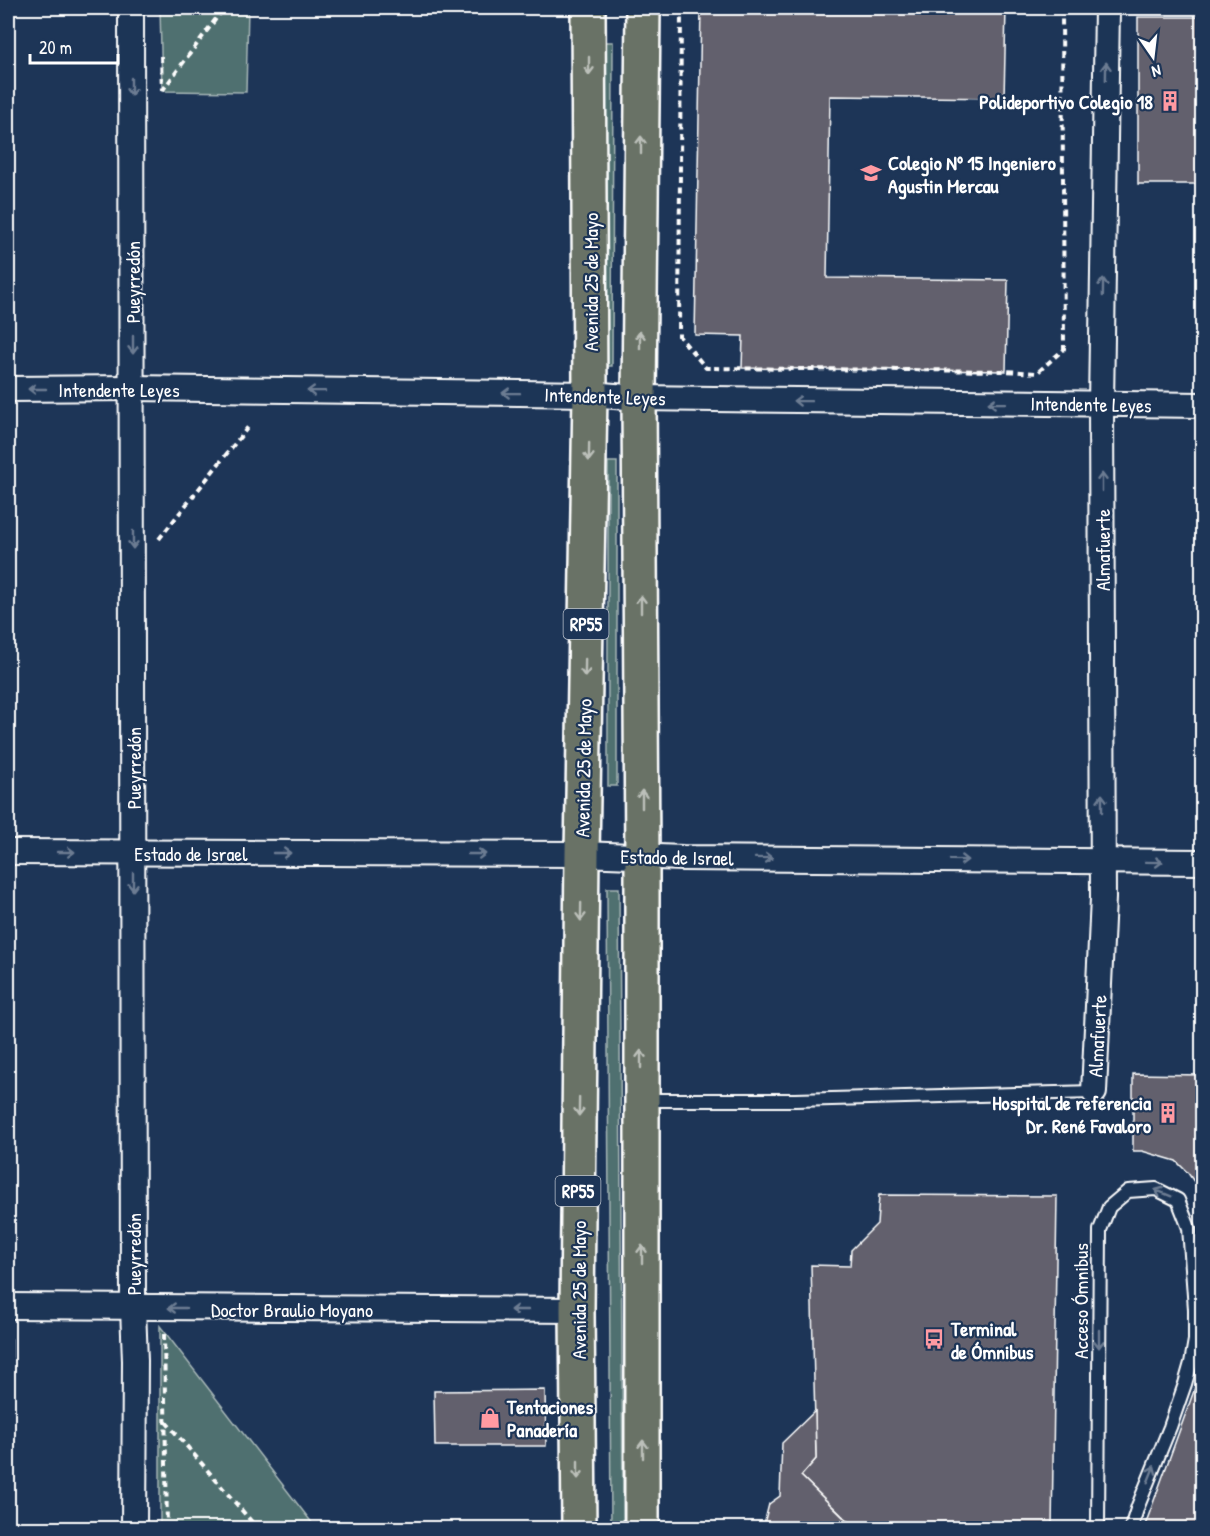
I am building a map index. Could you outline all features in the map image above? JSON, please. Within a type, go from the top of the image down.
[{"type":"main road","name":"Avenida 25 de Mayo","points":[[579,1528],[577,1310],[590,394],[588,8]]},
{"type":"main road","points":[[642,1528],[639,398],[643,8]]},
{"type":"street","name":"Pueyrredón","points":[[131,8],[134,1528]]},
{"type":"street","name":"Almafuerte","points":[[1094,1092],[1103,898],[1101,404],[1107,8]]},
{"type":"street","name":"Intendente Leyes","points":[[8,389],[133,388],[590,394],[639,398],[1203,405]]},
{"type":"street","name":"Estado de Israel","points":[[8,852],[582,854],[642,857],[1203,862]]},
{"type":"street","name":"Doctor Braulio Moyano","points":[[8,1306],[577,1310]]},
{"type":"lane","points":[[641,1100],[795,1100],[1094,1092]]},
{"type":"lane","name":"Acceso Ómnibus","points":[[1098,1528],[1100,1230],[1109,1207],[1128,1191],[1156,1189],[1178,1200],[1190,1228],[1195,1340],[1185,1384],[1131,1528]]},
{"type":"path","points":[[162,91],[224,8]]},
{"type":"path","points":[[681,8],[679,336],[706,368],[1037,373],[1064,349],[1062,10],[1060,8]]},
{"type":"path","points":[[156,543],[248,428]]},
{"type":"path","points":[[164,1331],[167,1528]]},
{"type":"path","points":[[160,1414],[257,1528]]},
{"type":"green space","points":[[160,8],[248,8],[246,92],[162,91]]},
{"type":"green space","points":[[604,42],[613,42],[612,366],[604,366]]},
{"type":"green space","points":[[608,462],[617,462],[617,786],[608,786]]},
{"type":"green space","points":[[607,888],[619,888],[623,1528],[611,1528]]},
{"type":"green space","points":[[160,1326],[164,1331],[316,1528],[160,1528]]},
{"type":"building","name":"Colegio Nº 15 Ingeniero Agustin Mercau","points":[[701,8],[1006,8],[1004,98],[830,96],[827,278],[1008,280],[1006,371],[742,368],[743,336],[695,335]]},
{"type":"building","name":"Polideportivo Colegio 18","points":[[1138,17],[1202,17],[1202,184],[1138,184]]},
{"type":"building","name":"Hospital de referencia Dr. René Favaloro","points":[[1133,1074],[1202,1075],[1202,1204],[1197,1186],[1176,1161],[1142,1151],[1133,1151]]},
{"type":"building","name":"Terminal de Ómnibus","points":[[879,1195],[1057,1196],[1052,1528],[855,1528],[801,1476],[816,1459],[811,1265],[850,1266],[851,1250],[877,1224]]},
{"type":"building","points":[[8,1339],[11,1339],[10,1481],[8,1481]]},
{"type":"building","points":[[1202,1357],[1202,1528],[1144,1528],[1199,1377]]},
{"type":"building","name":"Tentaciones Panadería","points":[[545,1390],[546,1446],[435,1446],[434,1391]]},
{"type":"building","points":[[815,1411],[816,1459],[801,1476],[848,1522],[807,1524],[807,1528],[763,1528],[769,1504],[780,1496],[782,1443]]},
{"type":"place","name":"Polideportivo Colegio 18","points":[[1170,101]]},
{"type":"place","name":"Colegio Nº 15 Ingeniero Agustin Mercau","points":[[871,173]]},
{"type":"place","name":"Hospital de referencia Dr. René Favaloro","points":[[1168,1113]]},
{"type":"place","name":"Terminal de Ómnibus","points":[[934,1339]]},
{"type":"place","name":"Tentaciones Panadería","points":[[490,1418]]}]
